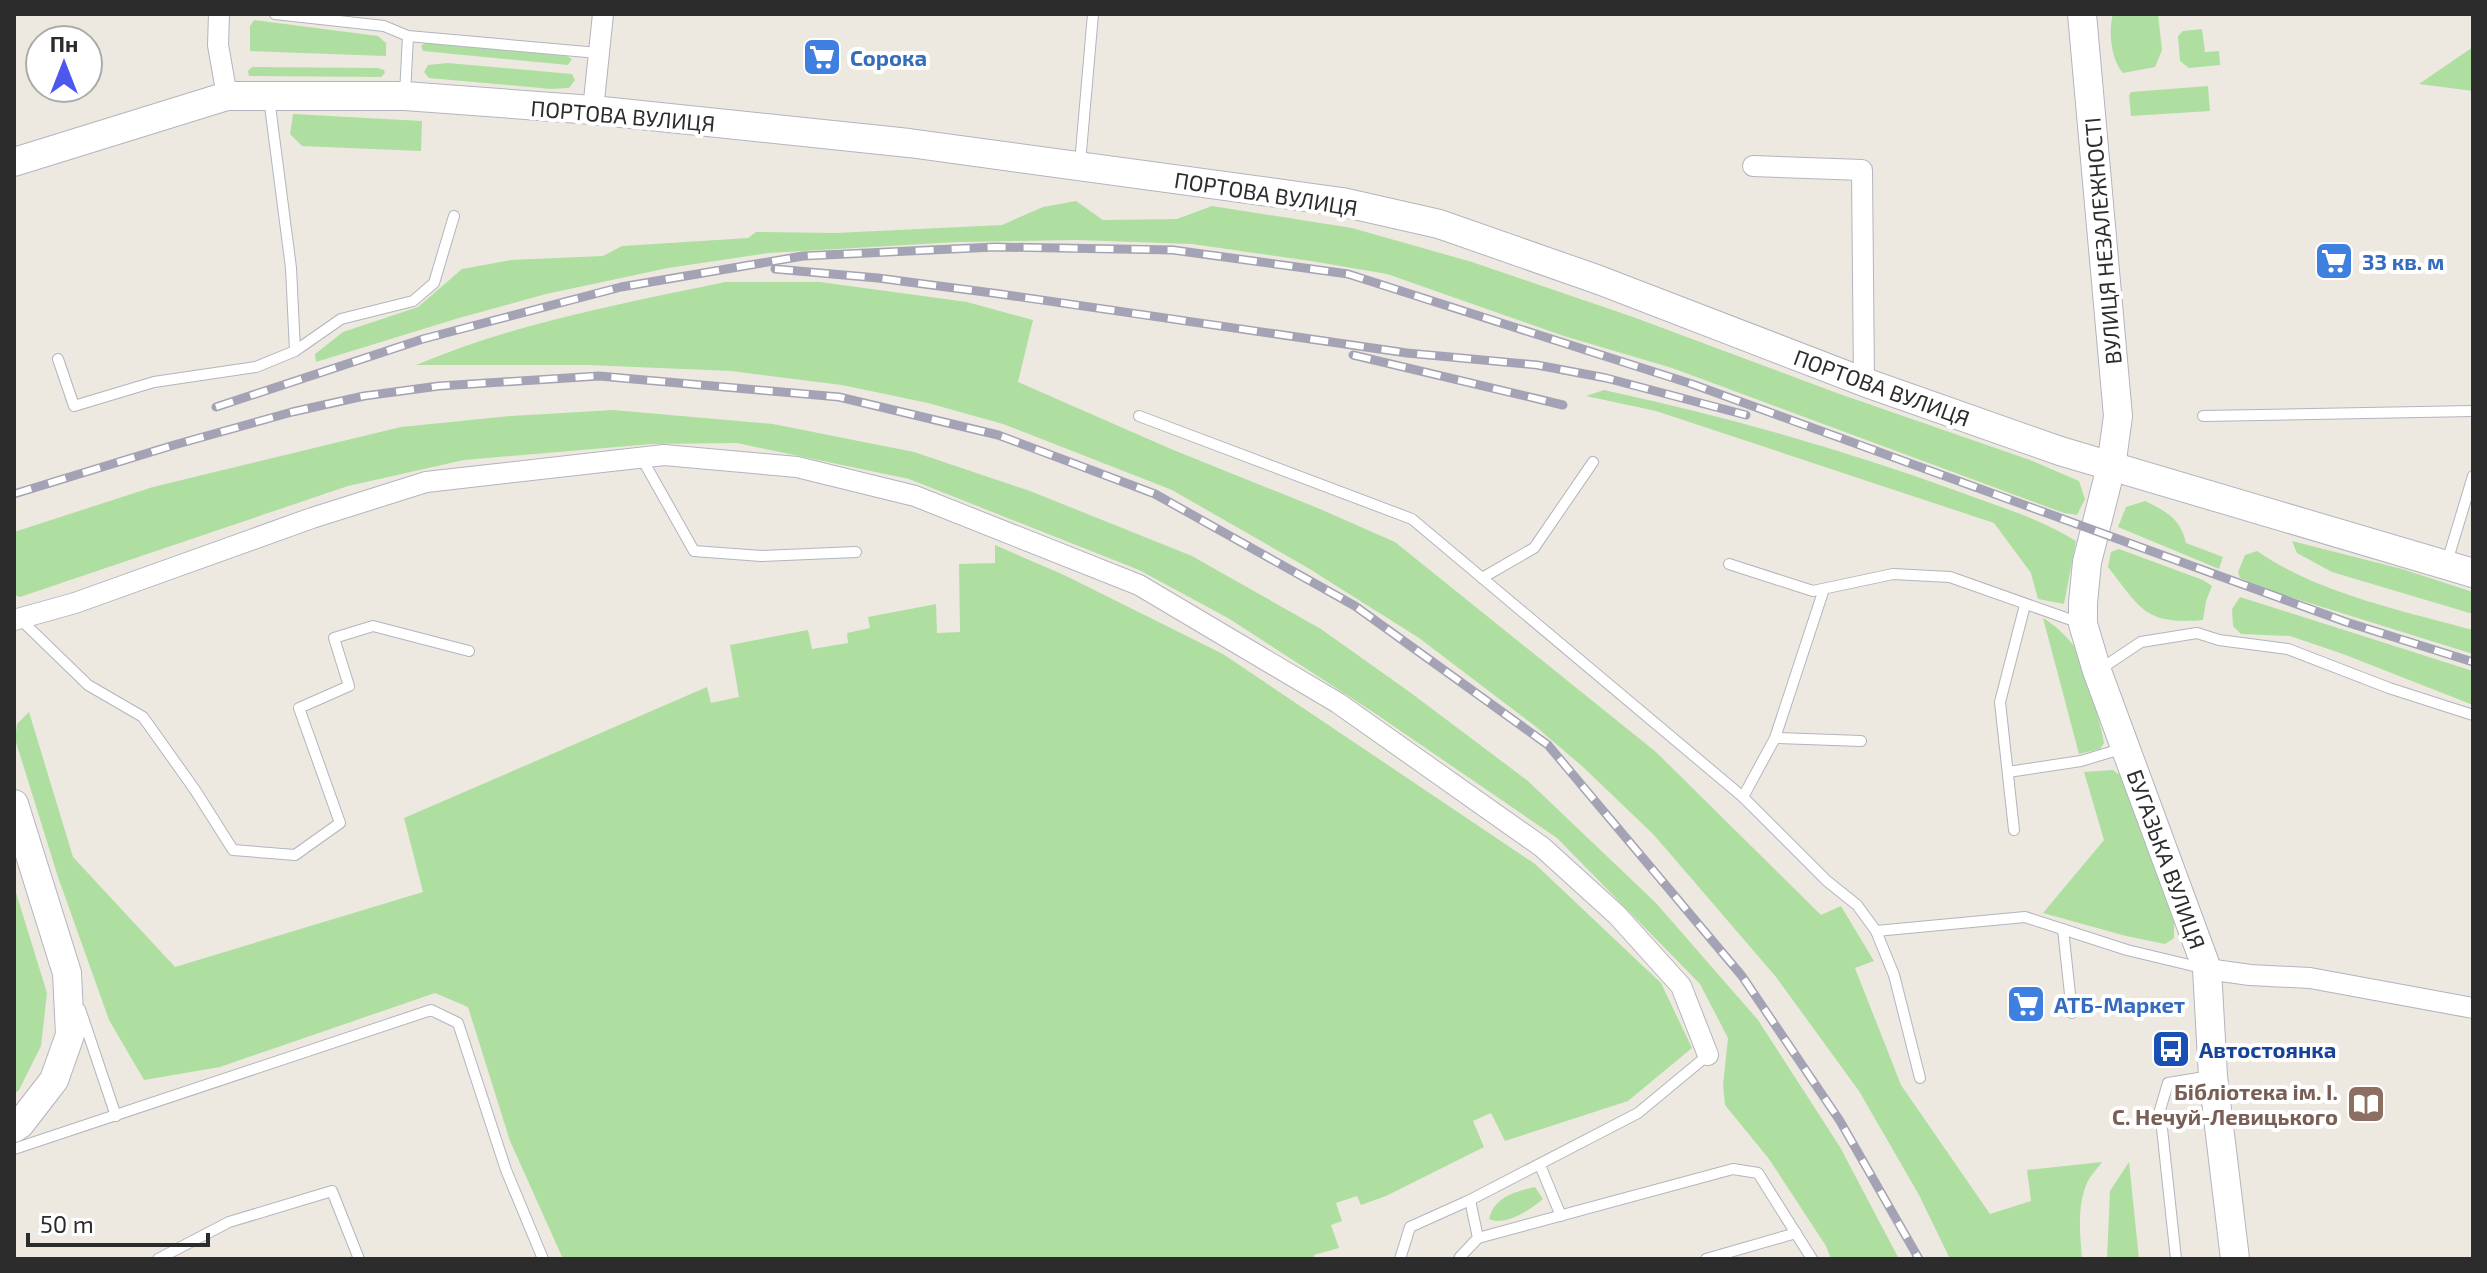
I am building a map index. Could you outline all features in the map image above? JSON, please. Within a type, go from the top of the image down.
[{"type":"main road","name":"ВУЛИЦЯ НЕЗАЛЕЖНОСТІ","points":[[2082,14],[2118,416],[2111,467]]},
{"type":"main road","name":"ПОРТОВА ВУЛИЦЯ","points":[[14,162],[227,96],[405,96],[593,110],[893,142],[1342,202],[1439,224],[1599,280],[1864,382],[2111,467],[2460,569]]},
{"type":"main road","name":"БУГАЗЬКА ВУЛИЦЯ","points":[[2111,467],[2087,562],[2083,624],[2097,671],[2207,969],[2213,1076],[2235,1259]]},
{"type":"main road","points":[[14,804],[67,973],[70,1035],[54,1080],[14,1128]]},
{"type":"street","points":[[219,14],[218,45],[227,96]]},
{"type":"street","points":[[593,110],[603,14]]},
{"type":"street","points":[[1753,166],[1862,170],[1864,382]]},
{"type":"street","points":[[17,619],[75,603],[312,518],[426,482],[664,455],[797,467],[915,496],[1139,585],[1338,703],[1542,847],[1617,915],[1681,986],[1708,1055]]},
{"type":"street","points":[[2207,969],[2310,978],[2473,1008]]},
{"type":"lane","points":[[275,14],[384,26],[408,36],[598,53]]},
{"type":"lane","points":[[1080,165],[1093,14]]},
{"type":"lane","points":[[405,96],[408,36]]},
{"type":"lane","points":[[269,96],[291,268],[295,351]]},
{"type":"lane","points":[[58,359],[74,406],[154,382],[256,367],[295,351],[341,319],[413,301],[434,283],[454,216]]},
{"type":"lane","points":[[2203,416],[2473,411]]},
{"type":"lane","points":[[1139,416],[1412,519],[1743,797],[1827,881],[1857,905],[1876,931],[1894,975],[1920,1078]]},
{"type":"lane","points":[[641,457],[694,551],[761,556],[856,552]]},
{"type":"lane","points":[[1482,578],[1534,548],[1593,462]]},
{"type":"lane","points":[[2460,569],[2473,476]]},
{"type":"lane","points":[[1729,564],[1813,591],[1893,574],[1950,577],[2083,624]]},
{"type":"lane","points":[[1743,797],[1775,738],[1824,589]]},
{"type":"lane","points":[[2014,830],[2000,702],[2025,605]]},
{"type":"lane","points":[[17,619],[88,685],[143,717],[233,850],[295,855],[340,823],[299,708],[349,686],[334,638],[373,626],[469,651]]},
{"type":"lane","points":[[2097,671],[2141,642],[2197,633],[2219,640],[2288,649],[2389,688],[2473,715]]},
{"type":"lane","points":[[1775,738],[1861,741]]},
{"type":"lane","points":[[2008,772],[2081,761],[2126,747]]},
{"type":"lane","points":[[1876,931],[2025,917],[2127,950],[2207,969]]},
{"type":"lane","points":[[2063,929],[2072,1013]]},
{"type":"lane","points":[[67,973],[116,1116]]},
{"type":"lane","points":[[14,1149],[431,1010],[458,1023],[506,1170],[543,1259]]},
{"type":"lane","points":[[1400,1259],[1410,1227],[1540,1165],[1638,1113],[1708,1055]]},
{"type":"lane","points":[[2176,1259],[2160,1110],[2168,1083],[2213,1076]]},
{"type":"lane","points":[[1540,1165],[1561,1216]]},
{"type":"lane","points":[[1461,1259],[1478,1238],[1733,1169],[1758,1173],[1812,1259]]},
{"type":"lane","points":[[158,1259],[229,1222],[332,1191],[359,1259]]},
{"type":"lane","points":[[1470,1200],[1478,1238]]},
{"type":"lane","points":[[1706,1259],[1796,1233]]},
{"type":"green space","points":[[2113,14],[2158,14],[2162,50],[2155,67],[2123,73],[2112,45]]},
{"type":"green space","points":[[254,20],[378,36],[386,43],[386,56],[250,51],[250,26]]},
{"type":"green space","points":[[2202,29],[2205,52],[2219,51],[2220,65],[2189,68],[2180,61],[2178,36],[2183,31]]},
{"type":"green space","points":[[425,43],[567,56],[572,59],[568,65],[423,51],[421,46]]},
{"type":"green space","points":[[2473,47],[2473,91],[2419,84]]},
{"type":"green space","points":[[448,63],[572,74],[575,80],[569,88],[551,89],[429,78],[424,72],[428,65]]},
{"type":"green space","points":[[252,67],[378,68],[385,73],[381,77],[249,76],[248,71]]},
{"type":"green space","points":[[2208,86],[2210,111],[2131,116],[2131,92]]},
{"type":"green space","points":[[293,114],[422,121],[421,151],[302,146],[290,134]]},
{"type":"green space","points":[[1076,201],[1103,220],[1177,219],[1212,206],[1352,228],[1472,262],[2030,460],[2079,481],[2085,499],[2077,515],[2064,513],[1672,368],[1564,336],[1387,274],[1192,244],[1077,240],[957,242],[769,253],[668,268],[546,294],[316,362],[315,354],[343,332],[418,307],[462,269],[511,260],[603,256],[622,246],[748,238],[756,232],[835,233],[1002,225],[1043,207]]},
{"type":"green space","points":[[725,282],[820,282],[967,302],[1033,320],[1018,382],[1395,542],[1656,752],[1821,915],[1841,906],[1874,961],[1855,968],[1901,1085],[1990,1214],[2031,1201],[2027,1170],[2102,1162],[2088,1180],[2082,1201],[2082,1259],[1950,1259],[1919,1195],[1859,1091],[1776,977],[1654,835],[1535,726],[1419,638],[1308,568],[1172,490],[1003,424],[928,403],[842,385],[731,371],[587,365],[416,365],[530,326]]},
{"type":"green space","points":[[1604,390],[1826,447],[2018,513],[2047,526],[2076,541],[2064,604],[2038,599],[2031,573],[1994,523],[1656,411],[1586,396]]},
{"type":"green space","points":[[613,410],[773,424],[914,452],[1030,491],[1192,556],[1321,629],[1528,781],[1656,903],[1758,1020],[1840,1147],[1899,1259],[1831,1259],[1826,1246],[1769,1159],[1725,1105],[1723,1085],[1728,1038],[1700,984],[1557,838],[1373,712],[1228,618],[1139,570],[909,479],[737,443],[652,444],[464,460],[348,486],[20,597],[14,595],[14,532],[153,487],[401,427]]},
{"type":"green space","points":[[2145,501],[2172,517],[2186,543],[2223,557],[2219,569],[2118,527],[2126,507]]},
{"type":"green space","points":[[2292,541],[2402,569],[2473,592],[2473,614],[2332,572],[2297,553]]},
{"type":"green space","points":[[995,545],[1064,575],[1223,654],[1535,864],[1661,983],[1692,1048],[1628,1101],[1505,1141],[1491,1113],[1473,1121],[1484,1147],[1386,1196],[1361,1205],[1357,1196],[1336,1203],[1342,1221],[1331,1225],[1339,1248],[1314,1255],[1314,1259],[563,1259],[510,1141],[468,1007],[435,993],[220,1067],[144,1080],[109,1020],[58,877],[15,739],[17,724],[29,712],[73,857],[175,967],[423,892],[404,818],[707,687],[711,703],[739,697],[730,645],[808,630],[812,649],[848,643],[847,633],[870,628],[868,617],[936,604],[937,633],[960,632],[959,564],[995,563]]},
{"type":"green space","points":[[2119,549],[2212,586],[2203,620],[2168,620],[2156,617],[2137,604],[2108,567],[2111,552]]},
{"type":"green space","points":[[2257,551],[2281,566],[2334,590],[2473,630],[2473,654],[2280,594],[2240,578],[2238,572],[2245,555]]},
{"type":"green space","points":[[2240,597],[2473,671],[2473,705],[2290,636],[2241,634],[2233,626],[2232,609]]},
{"type":"green space","points":[[2043,618],[2064,635],[2079,654],[2104,743],[2100,749],[2079,754]]},
{"type":"green space","points":[[2113,770],[2124,778],[2174,921],[2174,938],[2165,944],[2043,913],[2104,840],[2084,772]]},
{"type":"green space","points":[[14,886],[47,993],[41,1046],[14,1094]]},
{"type":"green space","points":[[2129,1162],[2139,1259],[2107,1259],[2110,1191]]},
{"type":"green space","points":[[1535,1187],[1543,1199],[1531,1208],[1510,1219],[1489,1219],[1501,1200]]},
{"type":"railway","points":[[216,407],[423,339],[621,287],[803,256],[995,247],[1173,250],[1348,274],[1692,384],[2346,622],[2473,662]]},
{"type":"railway","points":[[775,269],[878,278],[1000,294],[1407,353],[1537,365],[1606,378],[1746,415]]},
{"type":"railway","points":[[1353,355],[1563,405]]},
{"type":"railway","points":[[14,494],[174,445],[292,412],[364,396],[439,386],[599,376],[839,397],[998,435],[1155,494],[1355,606],[1548,745],[1742,976],[1840,1121],[1919,1259]]},
{"type":"place","name":"Сорока","points":[[822,57]]},
{"type":"place","name":"33 кв. м","points":[[2334,261]]},
{"type":"place","name":"АТБ-Маркет","points":[[2026,1004]]},
{"type":"place","name":"Автостоянка","points":[[2171,1049]]},
{"type":"place","name":"Бібліотека ім. І. С. Нечуй-Левицького","points":[[2366,1104]]}]
